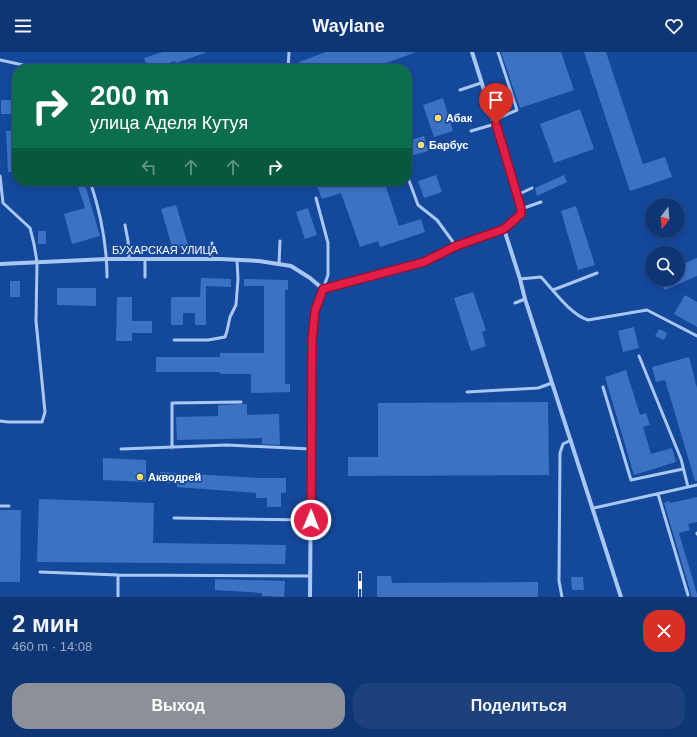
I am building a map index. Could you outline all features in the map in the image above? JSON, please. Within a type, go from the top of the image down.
[{"type":"street","points":[[310,597],[312,341],[315,311],[323,289],[424,262],[456,246],[504,229],[521,214],[521,209],[495,122],[472,52]]},
{"type":"street","points":[[504,229],[520,278],[525,299],[622,597]]},
{"type":"street","name":"БУХАРСКАЯ УЛИЦА","points":[[0,264],[107,259],[211,259],[259,261],[291,266],[310,278],[323,289]]},
{"type":"lane","points":[[288,64],[289,52]]},
{"type":"lane","points":[[471,131],[495,122],[516,110],[498,52]]},
{"type":"lane","points":[[0,60],[18,64]]},
{"type":"lane","points":[[460,90],[481,82]]},
{"type":"lane","points":[[0,176],[3,203],[30,228],[37,262],[36,321],[45,412],[42,422],[0,421]]},
{"type":"lane","points":[[92,186],[102,229],[107,259],[107,277]]},
{"type":"lane","points":[[411,186],[418,205],[437,220],[456,246]]},
{"type":"lane","points":[[517,195],[532,188]]},
{"type":"lane","points":[[316,198],[328,244],[328,275],[323,289]]},
{"type":"lane","points":[[521,209],[541,202]]},
{"type":"lane","points":[[125,226],[129,259]]},
{"type":"lane","points":[[279,264],[280,241]]},
{"type":"lane","points":[[211,259],[212,243]]},
{"type":"lane","points":[[145,259],[145,277]]},
{"type":"lane","points":[[174,340],[208,340],[225,337],[230,317],[236,305],[238,260]]},
{"type":"lane","points":[[553,290],[597,273]]},
{"type":"lane","points":[[520,278],[541,277],[572,310],[588,320],[647,310],[697,336]]},
{"type":"lane","points":[[515,303],[525,299]]},
{"type":"lane","points":[[639,356],[681,460],[688,487]]},
{"type":"lane","points":[[467,392],[538,388],[552,383]]},
{"type":"lane","points":[[603,387],[631,480],[683,469]]},
{"type":"lane","points":[[172,448],[172,403],[241,402]]},
{"type":"lane","points":[[562,597],[559,581],[560,453],[563,444],[571,440]]},
{"type":"lane","points":[[121,449],[227,445],[311,449]]},
{"type":"lane","points":[[594,508],[697,485]]},
{"type":"lane","points":[[658,494],[688,595]]},
{"type":"lane","points":[[0,506],[9,506]]},
{"type":"lane","points":[[174,518],[311,520]]},
{"type":"lane","points":[[40,572],[118,576],[309,576]]},
{"type":"lane","points":[[118,576],[118,597]]},
{"type":"building","points":[[163,52],[205,52],[176,63],[175,61],[166,64],[146,64],[144,58]]},
{"type":"building","points":[[326,52],[414,52],[383,64],[300,64],[299,62]]},
{"type":"building","points":[[501,52],[561,52],[574,90],[520,108]]},
{"type":"building","points":[[584,52],[606,52],[643,164],[665,157],[672,177],[630,191]]},
{"type":"building","name":"Абак","points":[[443,98],[453,131],[434,137],[423,105]]},
{"type":"building","points":[[1,100],[12,100],[12,114],[1,114]]},
{"type":"building","points":[[580,109],[594,149],[554,163],[540,124]]},
{"type":"building","points":[[6,131],[12,131],[12,172],[8,172]]},
{"type":"building","points":[[424,136],[428,151],[412,156],[412,140]]},
{"type":"building","points":[[436,175],[442,192],[424,198],[418,181]]},
{"type":"building","points":[[564,175],[567,182],[537,196],[535,188]]},
{"type":"building","points":[[78,186],[85,186],[100,236],[72,244],[64,214],[85,208]]},
{"type":"building","points":[[317,186],[386,186],[399,226],[421,219],[425,232],[380,247],[378,241],[360,247],[341,193],[322,199]]},
{"type":"building","points":[[176,205],[188,245],[173,250],[161,209]]},
{"type":"building","points":[[576,206],[595,265],[578,270],[561,211]]},
{"type":"building","points":[[308,208],[317,235],[305,239],[296,212]]},
{"type":"building","points":[[38,231],[46,231],[46,244],[38,244]]},
{"type":"building","points":[[697,258],[697,276],[685,281],[685,263]]},
{"type":"building","points":[[201,278],[231,279],[231,287],[206,286],[206,325],[195,325],[195,313],[183,313],[183,325],[171,325],[171,297],[200,297]]},
{"type":"building","points":[[244,279],[288,280],[288,290],[285,290],[285,384],[290,384],[290,392],[251,393],[251,374],[220,374],[220,372],[156,372],[156,357],[220,357],[220,353],[264,353],[264,286],[244,286]]},
{"type":"building","points":[[10,281],[20,281],[20,297],[10,297]]},
{"type":"building","points":[[663,286],[674,286],[665,290]]},
{"type":"building","points":[[57,288],[96,288],[96,306],[57,305]]},
{"type":"building","points":[[473,292],[486,330],[482,332],[486,346],[471,351],[454,298]]},
{"type":"building","points":[[685,295],[697,302],[697,327],[674,314]]},
{"type":"building","points":[[117,297],[132,297],[132,321],[152,321],[152,333],[132,333],[132,341],[116,341]]},
{"type":"building","points":[[634,327],[639,348],[623,352],[618,331]]},
{"type":"building","points":[[659,329],[667,333],[664,340],[655,336]]},
{"type":"building","points":[[689,357],[697,388],[697,481],[695,481],[665,380],[656,382],[652,367]]},
{"type":"building","points":[[626,370],[640,415],[646,413],[650,425],[643,427],[651,454],[672,448],[676,462],[634,475],[605,377]]},
{"type":"building","points":[[548,402],[549,475],[348,476],[348,457],[378,457],[378,403]]},
{"type":"building","points":[[247,404],[247,415],[279,414],[280,445],[262,444],[262,438],[177,440],[176,417],[218,416],[218,405]]},
{"type":"building","points":[[103,458],[146,460],[146,482],[103,480]]},
{"type":"building","points":[[160,472],[259,478],[286,478],[286,493],[281,493],[281,507],[267,507],[267,498],[256,498],[256,493],[177,487],[177,483],[160,482]]},
{"type":"building","points":[[697,497],[697,522],[688,524],[690,530],[679,533],[697,594],[697,597],[691,597],[664,503]]},
{"type":"building","points":[[39,499],[154,503],[153,543],[286,545],[285,564],[37,562]]},
{"type":"building","points":[[0,510],[21,510],[20,582],[0,582]]},
{"type":"building","points":[[377,576],[391,576],[392,583],[538,582],[538,597],[377,597]]},
{"type":"building","points":[[571,577],[583,577],[584,590],[572,590]]},
{"type":"building","points":[[215,579],[285,581],[284,597],[262,596],[262,593],[215,590]]},
{"type":"railway","points":[[360,573],[360,597]]},
{"type":"place","name":"Абак","points":[[438,118]]},
{"type":"place","name":"Барбус","points":[[421,145]]},
{"type":"place","name":"Акводрей","points":[[140,477]]},
{"type":"route","points":[[311,520],[312,341],[315,311],[323,289],[424,262],[456,246],[504,229],[521,214],[521,209],[496,124]]}]
